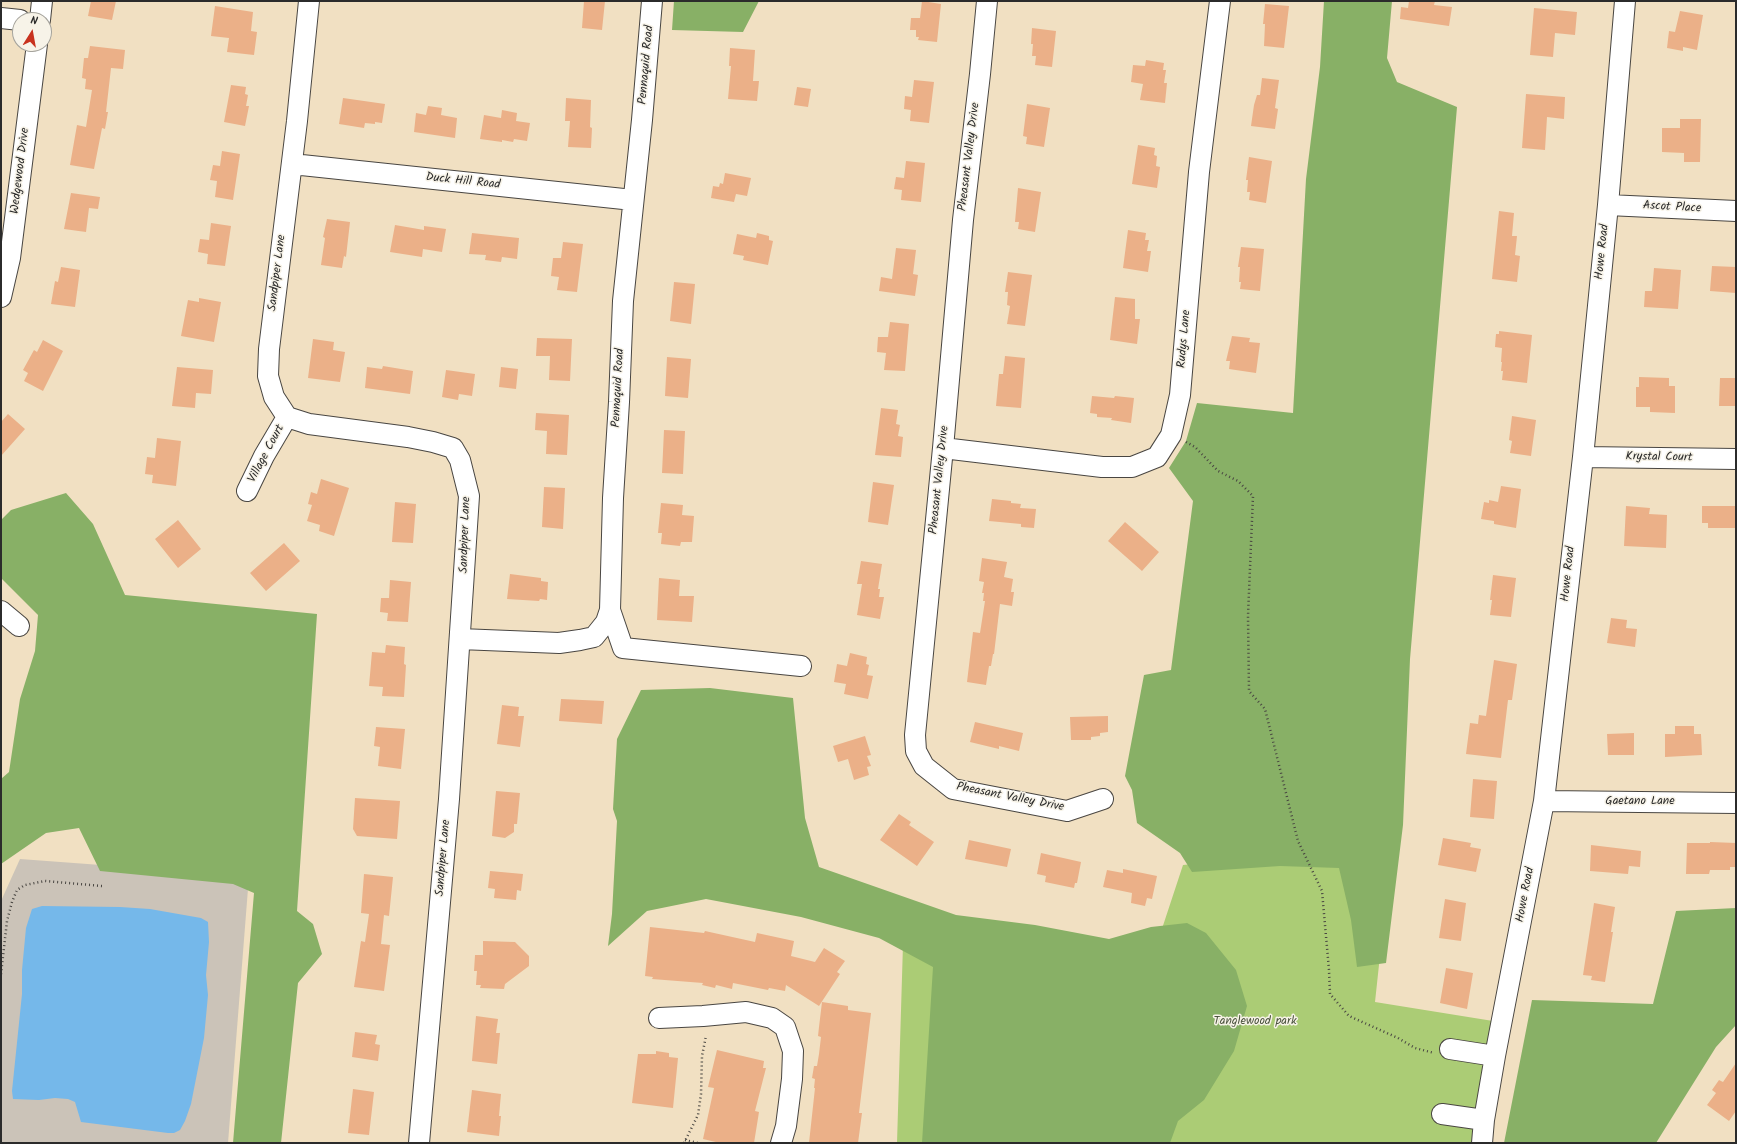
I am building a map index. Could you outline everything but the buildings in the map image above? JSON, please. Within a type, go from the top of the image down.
[{"type":"street","points":[[41,12],[42,1]]},
{"type":"street","name":"Sandpiper Lane","points":[[309,1],[292,164],[269,349],[268,376],[274,397],[287,416],[309,424],[408,437],[453,448],[460,460],[468,496],[449,799],[419,1143]]},
{"type":"street","name":"Pennaquid Road","points":[[460,639],[559,644],[580,640],[594,637],[606,622],[610,610],[612,498],[619,402],[623,300],[642,120],[652,1]]},
{"type":"street","name":"Pheasant Valley Drive","points":[[987,1],[963,220],[944,448],[915,728],[916,751],[924,766],[953,789],[1067,811],[1104,799]]},
{"type":"street","name":"Rudys Lane","points":[[944,448],[1102,467],[1132,467],[1157,457],[1171,435],[1180,395],[1199,172],[1220,1]]},
{"type":"street","name":"Howe Road","points":[[1482,1143],[1484,1120],[1495,1056],[1544,801],[1608,205],[1625,1]]},
{"type":"street","points":[[1,18],[12,19]]},
{"type":"street","name":"Wedgewood Drive","points":[[1,297],[10,258],[36,52]]},
{"type":"street","name":"Duck Hill Road","points":[[292,164],[633,200]]},
{"type":"street","name":"Ascot Place","points":[[1608,205],[1736,211]]},
{"type":"street","name":"Village Court","points":[[247,492],[264,456],[287,416]]},
{"type":"street","name":"Krystal Court","points":[[1582,457],[1736,459]]},
{"type":"street","points":[[610,610],[623,648],[800,666]]},
{"type":"street","points":[[1,611],[19,626]]},
{"type":"street","name":"Gaetano Lane","points":[[1544,801],[1736,802]]},
{"type":"street","points":[[659,1018],[746,1012],[772,1018],[785,1028],[794,1051],[786,1126],[781,1143]]},
{"type":"street","points":[[1443,1051],[1495,1056]]},
{"type":"street","points":[[1442,1114],[1484,1120]]},
{"type":"path","points":[[1171,435],[1195,447],[1218,471],[1238,481],[1253,496],[1248,616],[1249,691],[1265,709],[1298,841],[1322,891],[1330,970],[1330,994],[1349,1016],[1398,1038],[1414,1048],[1443,1051]]},
{"type":"path","points":[[1,974],[7,921],[17,890],[25,884],[45,881],[102,886]]},
{"type":"path","points":[[698,1143],[685,1141],[698,1115],[701,1094],[702,1056],[706,1036]]},
{"type":"shaded area","points":[[20,859],[249,876],[228,1143],[1,1143],[1,901]]},
{"type":"green space","points":[[674,1],[759,1],[743,32],[672,30]]},
{"type":"green space","points":[[1324,1],[1392,1],[1387,58],[1397,82],[1457,107],[1410,659],[1403,825],[1386,963],[1357,967],[1351,920],[1339,868],[1280,866],[1192,872],[1180,853],[1137,823],[1132,790],[1125,776],[1144,675],[1171,670],[1193,501],[1169,468],[1186,441],[1197,403],[1293,413],[1306,179],[1320,67]]},
{"type":"green space","points":[[66,493],[93,524],[125,595],[317,614],[297,911],[313,924],[322,954],[298,983],[281,1143],[233,1143],[254,893],[233,884],[100,871],[79,828],[46,833],[1,864],[1,779],[9,772],[20,699],[35,651],[38,615],[1,578],[1,520],[11,510]]},
{"type":"green space","points":[[710,688],[793,698],[805,818],[819,867],[956,915],[1035,925],[1109,939],[1151,927],[1187,923],[1206,933],[1236,970],[1247,1006],[1234,1051],[1204,1100],[1178,1121],[1170,1143],[922,1143],[933,967],[879,938],[801,917],[706,899],[647,911],[608,946],[612,914],[617,821],[613,809],[617,739],[641,690]]},
{"type":"green space","name":"Tanglewood park","points":[[1392,844],[1375,1002],[1493,1021],[1479,1143],[897,1143],[904,911],[1152,959],[1183,865]]},
{"type":"green space","points":[[1736,908],[1736,1025],[1716,1047],[1656,1143],[1504,1143],[1532,1000],[1653,1004],[1676,911]]},
{"type":"water","points":[[42,906],[150,909],[201,918],[208,922],[209,942],[206,975],[208,995],[204,1038],[191,1104],[180,1130],[174,1133],[168,1133],[81,1122],[75,1102],[68,1099],[13,1099],[12,1091],[22,994],[22,970],[26,928],[32,909]]}]
